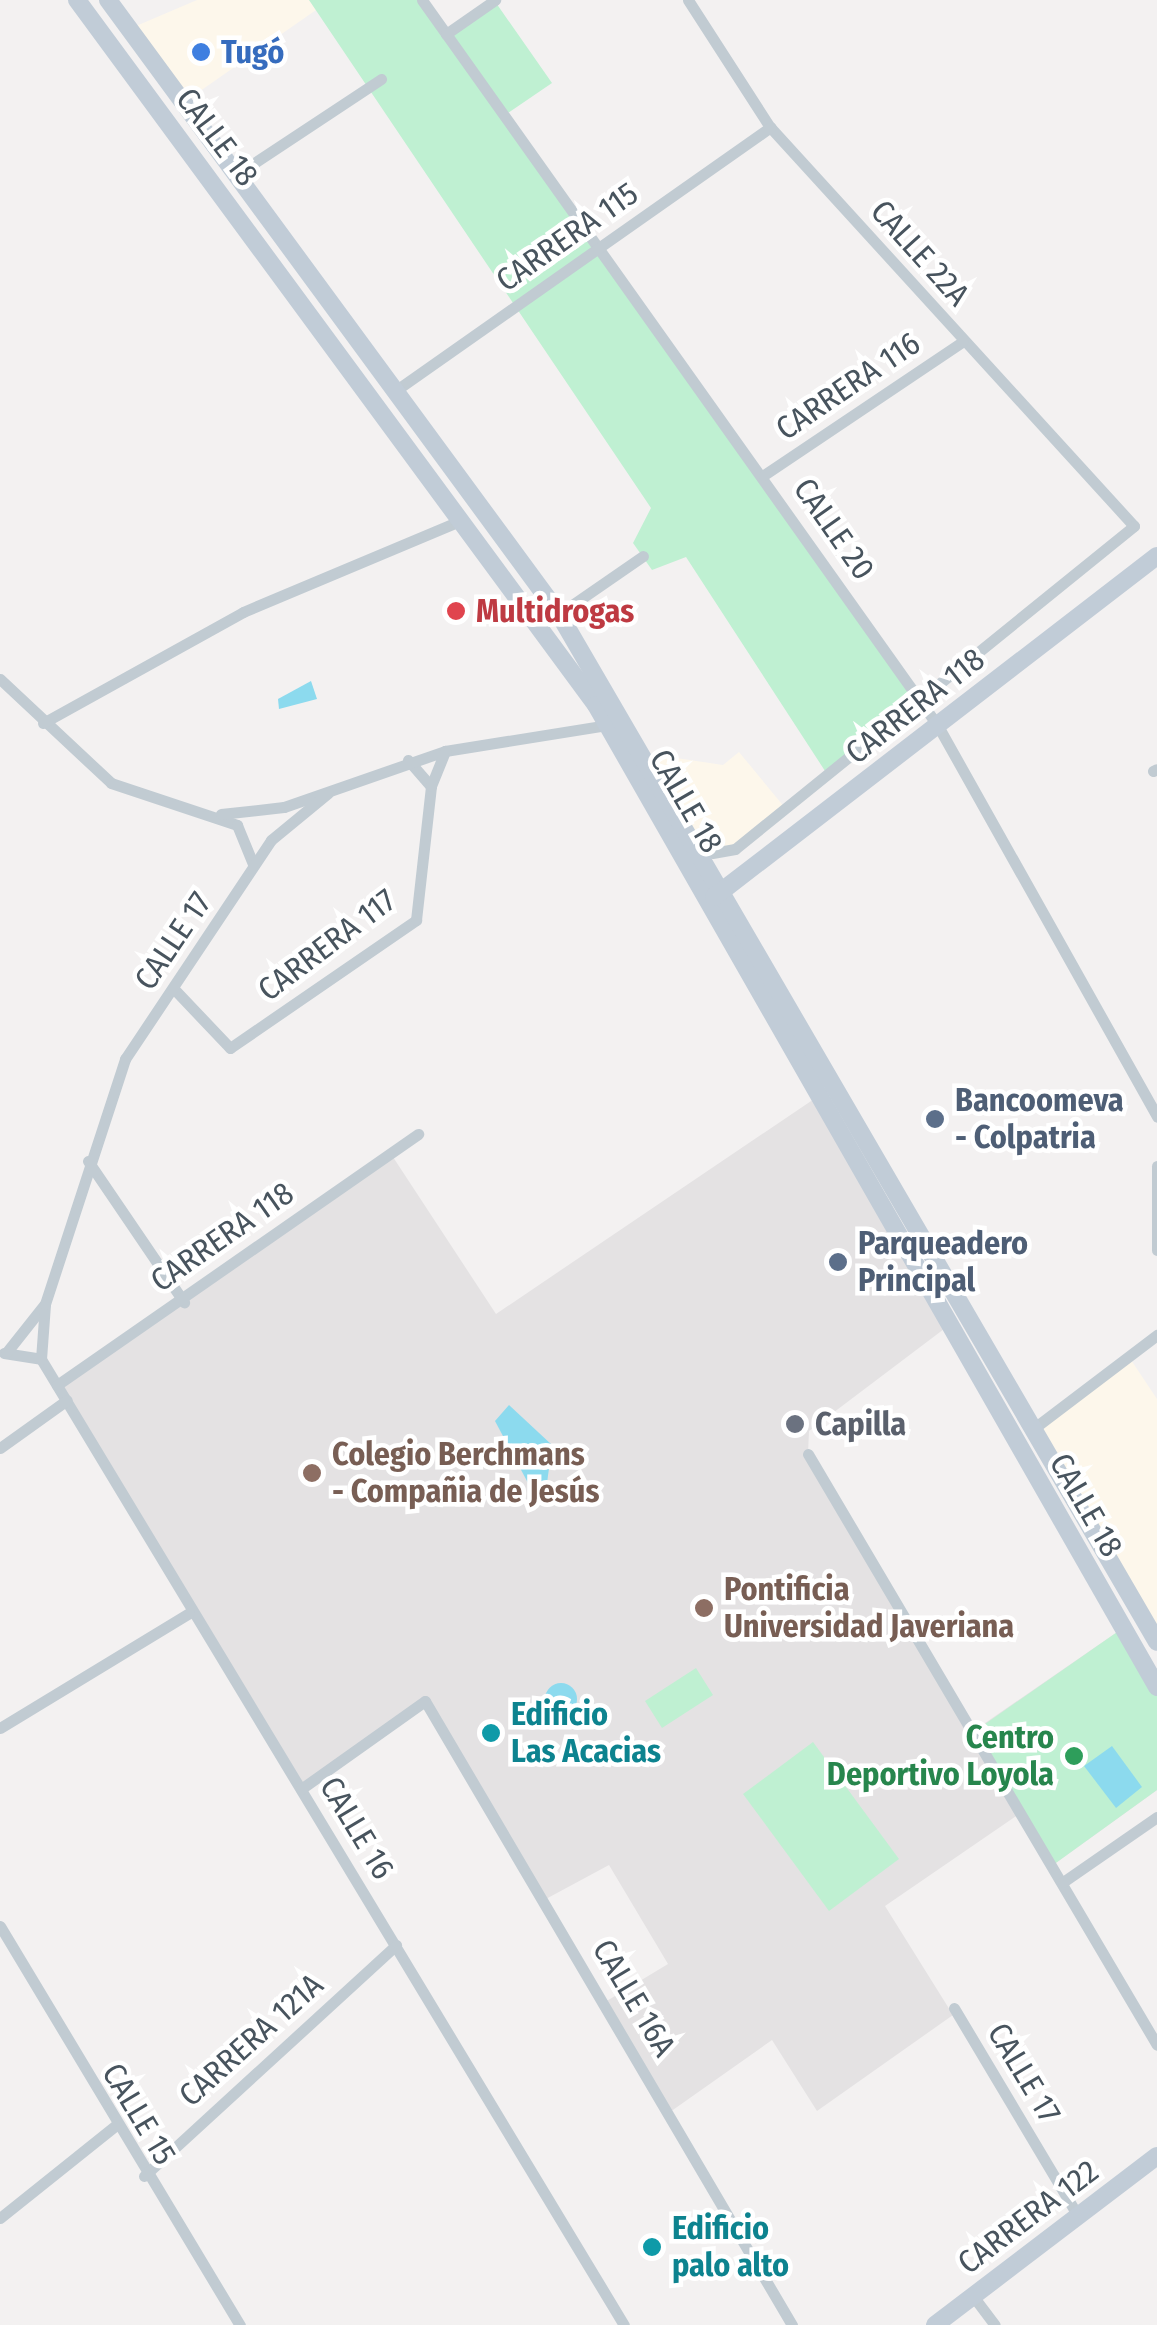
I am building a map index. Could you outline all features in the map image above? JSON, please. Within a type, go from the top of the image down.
[{"type":"main road","name":"CALLE 18","points":[[78,0],[457,522],[616,722]]},
{"type":"main road","name":"CALLE 18","points":[[108,0],[559,614],[1157,1687]]},
{"type":"main road","name":"CARRERA 118","points":[[716,896],[1157,556]]},
{"type":"main road","name":"CALLE 18","points":[[716,896],[1157,1642]]},
{"type":"main road","name":"CARRERA 122","points":[[935,2325],[1157,2156]]},
{"type":"street","name":"CALLE 20","points":[[422,0],[764,476],[938,726],[1157,1117]]},
{"type":"street","points":[[446,34],[495,0]]},
{"type":"street","name":"CALLE 22A","points":[[688,0],[770,127],[962,342],[1134,526],[920,701]]},
{"type":"street","points":[[236,175],[381,79]]},
{"type":"street","name":"CARRERA 115","points":[[395,390],[770,127]]},
{"type":"street","name":"CARRERA 116","points":[[764,476],[962,342]]},
{"type":"street","points":[[43,723],[244,612],[457,522]]},
{"type":"street","points":[[559,614],[642,556]]},
{"type":"street","points":[[0,679],[112,783],[221,814],[328,793],[408,760],[445,751],[616,722]]},
{"type":"street","points":[[712,853],[735,850],[920,701]]},
{"type":"street","name":"CARRERA 117","points":[[175,990],[230,1048],[402,932],[422,905],[431,786],[445,751]]},
{"type":"street","points":[[408,760],[431,786]]},
{"type":"street","name":"CALLE 17","points":[[40,1360],[45,1304],[88,1161],[125,1059],[175,990],[253,864],[328,793]]},
{"type":"street","points":[[221,814],[249,844],[253,864]]},
{"type":"street","name":"CARRERA 118","points":[[57,1385],[184,1302],[418,1134]]},
{"type":"street","points":[[88,1161],[184,1302]]},
{"type":"street","points":[[1157,1166],[1157,1250]]},
{"type":"street","points":[[40,1360],[3,1353],[45,1304]]},
{"type":"street","points":[[1033,1429],[1157,1336]]},
{"type":"street","name":"CALLE 16","points":[[40,1360],[189,1613],[301,1789],[624,2325]]},
{"type":"street","points":[[0,1448],[67,1400]]},
{"type":"street","points":[[808,1454],[1157,2045]]},
{"type":"street","points":[[0,1728],[189,1613]]},
{"type":"street","name":"CALLE 16A","points":[[301,1789],[425,1701],[792,2325]]},
{"type":"street","points":[[1063,1882],[1157,1817]]},
{"type":"street","name":"CALLE 15","points":[[0,1926],[144,2176],[240,2325]]},
{"type":"street","name":"CARRERA 121A","points":[[144,2176],[396,1946]]},
{"type":"street","name":"CALLE 17","points":[[954,2008],[1078,2216]]},
{"type":"street","points":[[0,2218],[114,2126]]},
{"type":"street","points":[[973,2296],[996,2325]]},
{"type":"shaded area","name":"Tugó","points":[[197,0],[309,0],[316,10],[183,103],[129,29]]},
{"type":"shaded area","points":[[739,752],[786,809],[735,849],[699,848],[643,753],[723,765]]},
{"type":"shaded area","name":"Pontificia Universidad Javeriana","points":[[820,1095],[948,1326],[809,1431],[808,1454],[975,1730],[1123,1628],[1157,1790],[1053,1865],[1022,1812],[885,1906],[953,2015],[817,2111],[772,2040],[670,2112],[605,2002],[668,1964],[609,1865],[544,1900],[425,1702],[301,1789],[57,1385],[391,1154],[496,1314]]},
{"type":"shaded area","points":[[1129,1357],[1157,1399],[1157,1642],[1033,1429]]},
{"type":"green space","points":[[309,0],[422,0],[446,33],[494,0],[552,83],[502,117],[921,701],[827,774],[686,557],[652,570],[633,543],[651,508]]},
{"type":"green space","name":"Centro Deportivo Loyola","points":[[1123,1628],[1157,1687],[1157,1790],[1053,1865],[975,1731]]},
{"type":"green space","points":[[696,1668],[713,1695],[662,1728],[645,1701]]},
{"type":"green space","points":[[813,1742],[899,1859],[829,1911],[743,1794]]},
{"type":"water","points":[[311,681],[317,699],[279,709],[278,699]]},
{"type":"water","points":[[509,1405],[552,1445],[546,1491],[535,1496],[495,1421]]},
{"type":"water","points":[[561,1683],[572,1688],[577,1699],[572,1710],[561,1715],[550,1710],[545,1699],[550,1688]]},
{"type":"water","points":[[1112,1746],[1142,1787],[1116,1808],[1084,1766]]},
{"type":"place","name":"Tugó","points":[[201,52]]},
{"type":"place","name":"Multidrogas","points":[[456,611]]},
{"type":"place","name":"Bancoomeva - Colpatria","points":[[935,1119]]},
{"type":"place","name":"Parqueadero Principal","points":[[838,1262]]},
{"type":"place","name":"Capilla","points":[[795,1424]]},
{"type":"place","name":"Colegio Berchmans - Compañia de Jesús","points":[[312,1473]]},
{"type":"place","name":"Pontificia Universidad Javeriana","points":[[704,1608]]},
{"type":"place","name":"Edificio Las Acacias","points":[[491,1733]]},
{"type":"place","name":"Centro Deportivo Loyola","points":[[1074,1756]]},
{"type":"place","name":"Edificio palo alto","points":[[652,2247]]}]
